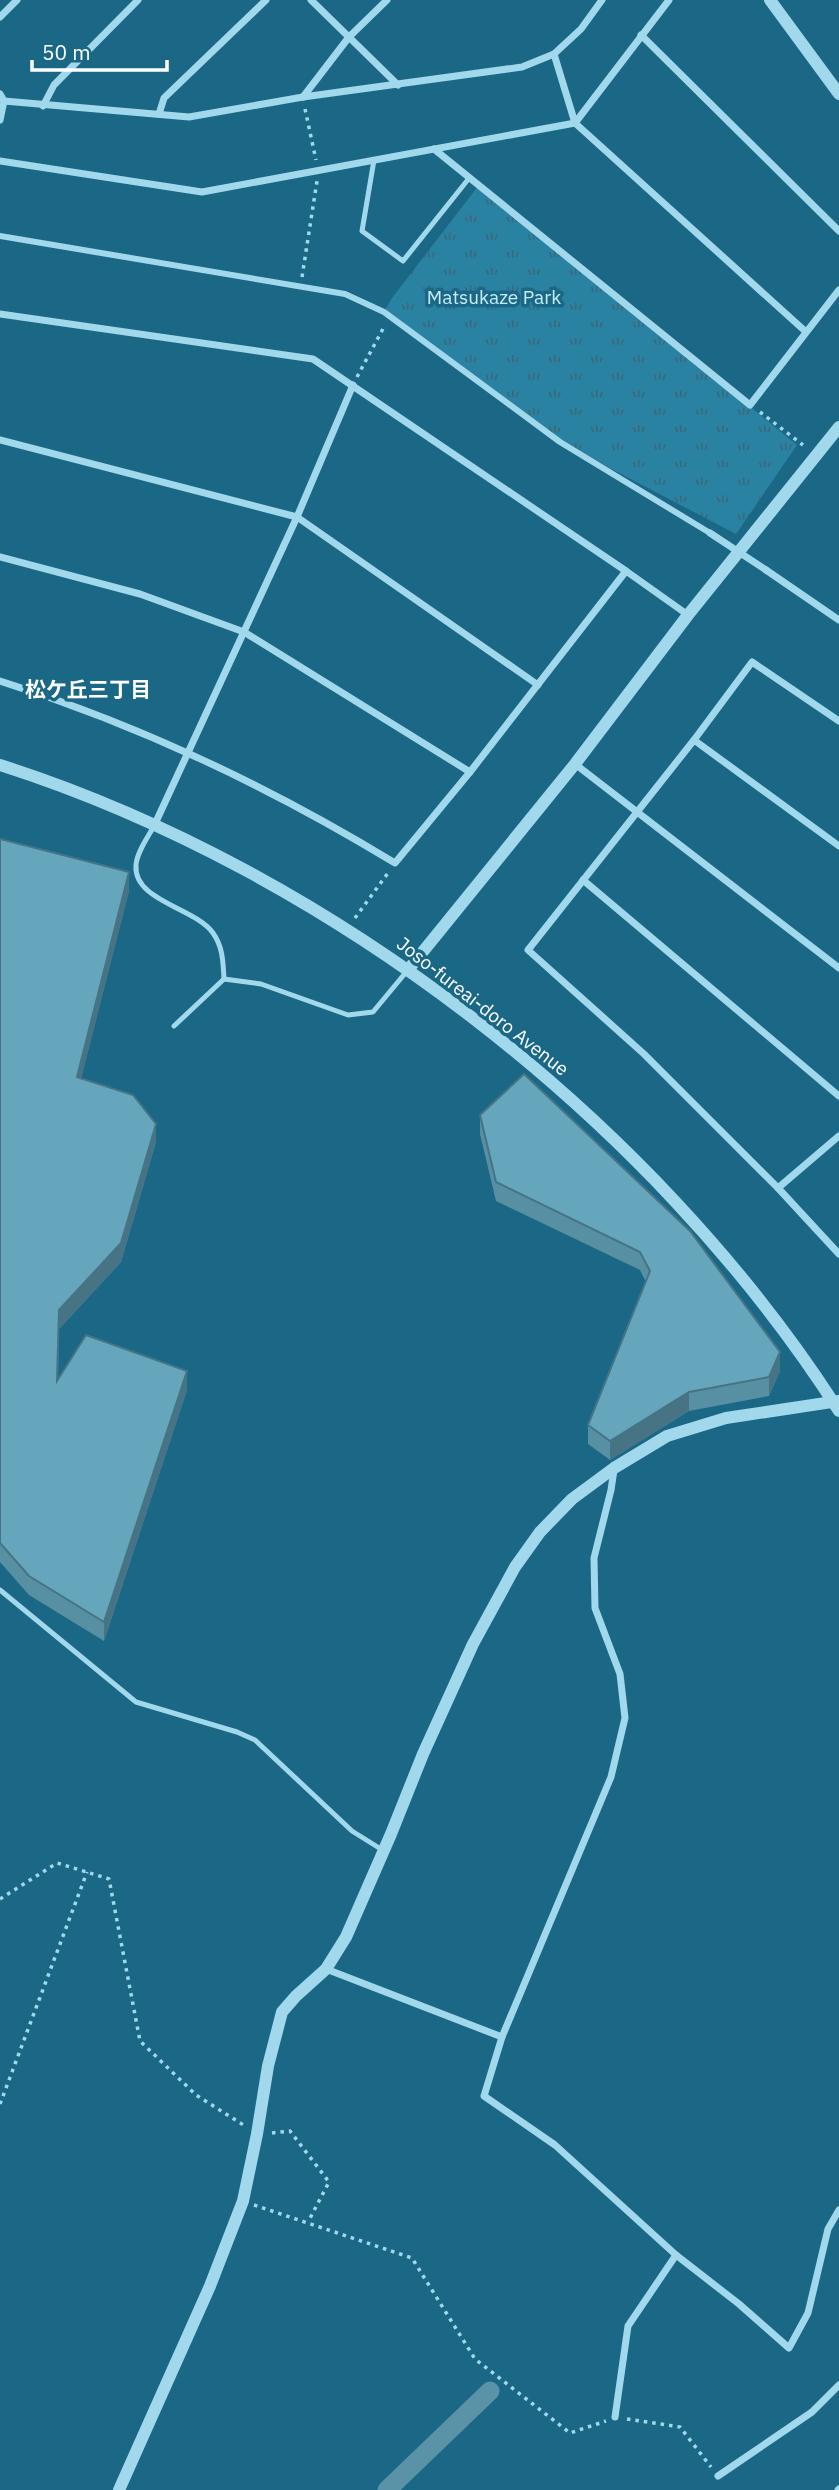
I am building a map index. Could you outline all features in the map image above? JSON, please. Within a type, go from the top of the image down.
[{"type":"street","points":[[0,17],[17,0]]},
{"type":"street","points":[[43,106],[54,85],[138,0]]},
{"type":"street","points":[[159,114],[164,99],[266,0]]},
{"type":"street","points":[[311,0],[398,85]]},
{"type":"street","points":[[303,97],[349,37],[387,0]]},
{"type":"street","points":[[0,120],[2,98],[43,106],[189,117],[303,97],[522,67],[554,54],[581,29],[603,0]]},
{"type":"street","points":[[0,161],[202,192],[575,124],[669,0]]},
{"type":"street","points":[[770,0],[839,94]]},
{"type":"street","points":[[641,35],[839,231]]},
{"type":"street","points":[[554,54],[575,124],[805,331]]},
{"type":"street","points":[[434,149],[750,405],[839,290]]},
{"type":"street","points":[[0,236],[345,294],[390,316],[559,442],[709,533],[839,620]]},
{"type":"street","points":[[0,313],[313,359],[688,615]]},
{"type":"street","points":[[154,826],[298,517],[353,385]]},
{"type":"street","points":[[408,970],[575,764],[688,615],[839,427]]},
{"type":"street","points":[[0,440],[298,517],[538,685]]},
{"type":"street","points":[[0,557],[140,594],[244,632],[470,772]]},
{"type":"street","points":[[0,681],[125,725],[189,752],[323,819],[395,863],[470,772],[626,571]]},
{"type":"street","points":[[839,721],[752,662],[694,740],[528,950],[644,1054],[778,1188],[839,1254]]},
{"type":"street","points":[[694,740],[839,846]]},
{"type":"street","points":[[575,764],[839,968]]},
{"type":"street","name":"Joso-fureai-doro Avenue","points":[[0,765],[82,795],[154,826],[289,894],[347,928],[408,970],[508,1047],[592,1118],[735,1268],[837,1404]]},
{"type":"street","points":[[583,880],[839,1097]]},
{"type":"street","points":[[778,1188],[839,1136]]},
{"type":"street","points":[[119,2490],[211,2286],[243,2202],[268,2066],[282,2012],[326,1969],[346,1937],[423,1754],[473,1644],[515,1567],[541,1532],[572,1499],[614,1468],[667,1436],[705,1423],[837,1404]]},
{"type":"street","points":[[614,1468],[594,1558],[595,1608],[620,1674],[625,1718],[611,1777],[502,2037],[484,2096],[555,2145],[676,2255],[740,2304],[789,2348],[808,2313],[828,2229],[839,2210]]},
{"type":"street","points":[[326,1969],[502,2037]]},
{"type":"street","points":[[615,2417],[628,2326],[676,2255]]},
{"type":"street","points":[[718,2476],[812,2412],[839,2385]]},
{"type":"lane","points":[[374,160],[362,231],[403,261],[470,177]]},
{"type":"lane","points":[[154,826],[136,865],[140,883],[156,896],[198,919],[212,930],[222,948],[224,979]]},
{"type":"lane","points":[[224,979],[261,984],[348,1016],[373,1012],[408,970]]},
{"type":"lane","points":[[174,1026],[224,979]]},
{"type":"lane","points":[[0,1590],[136,1702],[237,1732],[255,1740],[352,1831],[384,1851]]},
{"type":"path","points":[[300,287],[319,170],[303,97]]},
{"type":"path","points":[[353,385],[390,316]]},
{"type":"path","points":[[750,405],[803,445]]},
{"type":"path","points":[[347,928],[395,863]]},
{"type":"path","points":[[0,1899],[57,1863],[109,1879],[140,2041],[196,2095],[257,2134],[290,2132],[329,2182],[308,2222]]},
{"type":"path","points":[[0,2104],[87,1872]]},
{"type":"path","points":[[243,2202],[412,2258],[475,2359],[570,2433],[615,2417],[680,2427],[718,2476]]},
{"type":"green space","name":"Matsukaze Park","points":[[479,185],[797,445],[736,534],[560,442],[384,312]]},
{"type":"building","points":[[0,839],[129,872],[77,1077],[133,1095],[156,1124],[121,1243],[59,1310],[57,1381],[86,1335],[187,1371],[104,1622],[29,1576],[0,1543]]},
{"type":"building","points":[[524,1074],[690,1231],[780,1352],[769,1377],[689,1392],[610,1441],[588,1425],[650,1271],[640,1252],[496,1182],[480,1115]]},
{"type":"waterway","points":[[387,2490],[490,2391]]},
{"type":"district","name":"松ケ丘三丁目","points":[[88,690]]}]
